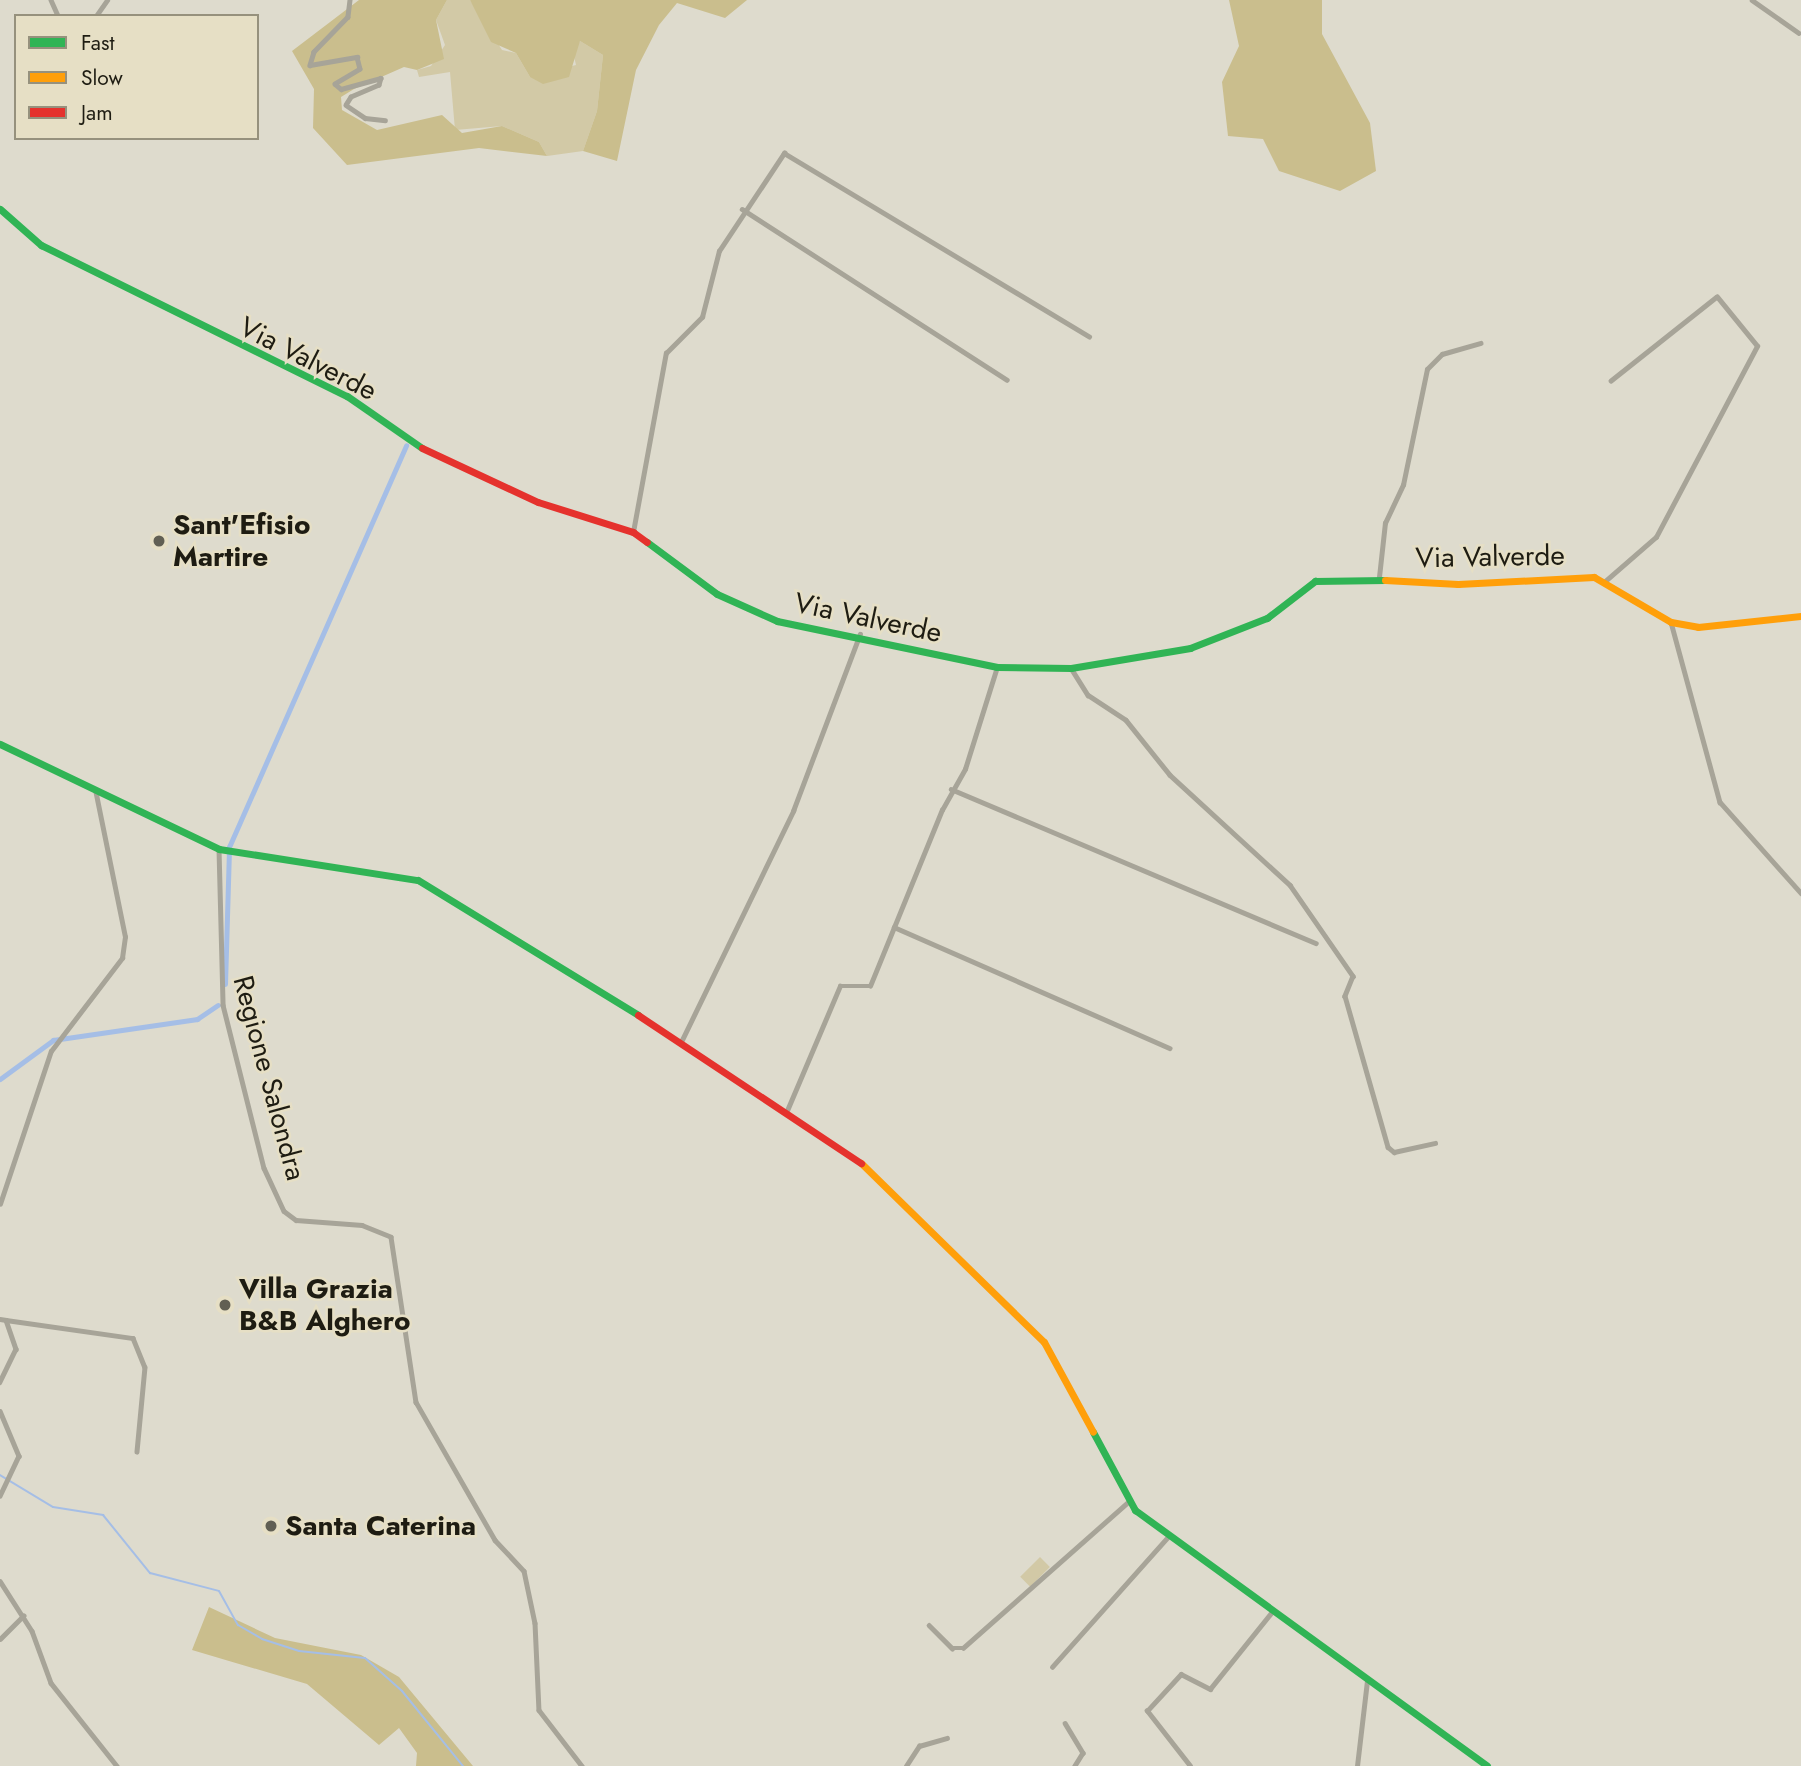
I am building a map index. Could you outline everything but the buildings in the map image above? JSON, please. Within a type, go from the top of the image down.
[{"type":"street","points":[[350,0],[348,17],[314,52],[310,65],[357,57],[360,69],[335,83],[341,89],[381,78],[379,85],[351,97],[346,105],[365,118],[385,120]]},
{"type":"street","points":[[1752,0],[1799,33]]},
{"type":"street","points":[[634,532],[666,353],[702,317],[719,251],[743,209],[785,153],[1089,336]]},
{"type":"street","name":"Via Valverde","points":[[0,209],[41,245],[347,396],[413,444],[538,502],[634,532],[755,614],[860,634],[997,667],[1071,668],[1190,648],[1267,618],[1315,581],[1379,577],[1458,584],[1548,576],[1603,583],[1671,622],[1698,626],[1801,616]]},
{"type":"street","points":[[743,209],[1007,380]]},
{"type":"street","points":[[1603,583],[1656,537],[1667,521],[1680,485],[1757,346],[1717,297],[1611,382]]},
{"type":"street","points":[[1379,577],[1385,523],[1403,485],[1427,369],[1442,354],[1480,343]]},
{"type":"street","points":[[1671,622],[1720,802],[1801,893]]},
{"type":"street","points":[[681,1042],[793,811],[860,634]]},
{"type":"street","points":[[786,1113],[840,986],[870,986],[951,789],[965,769],[997,667]]},
{"type":"street","points":[[1071,668],[1088,695],[1126,720],[1170,775],[1290,885],[1353,976],[1345,996],[1388,1147],[1394,1152],[1435,1143]]},
{"type":"street","points":[[0,744],[226,850],[418,880],[681,1042],[786,1113],[891,1189],[1044,1342],[1130,1500],[1167,1538],[1487,1766]]},
{"type":"street","points":[[0,1204],[55,1043],[114,970],[125,937],[94,789]]},
{"type":"street","points":[[951,789],[1316,943]]},
{"type":"street","name":"Regione Salondra","points":[[226,850],[223,1005],[264,1168],[284,1211],[296,1220],[362,1225],[391,1237],[416,1402],[495,1540],[524,1572],[535,1623],[539,1710],[582,1766]]},
{"type":"street","points":[[894,927],[1170,1048]]},
{"type":"street","points":[[0,1382],[16,1349],[3,1319]]},
{"type":"street","points":[[3,1319],[132,1338],[145,1367],[137,1451]]},
{"type":"street","points":[[0,1412],[18,1448],[14,1469],[0,1496]]},
{"type":"street","points":[[929,1625],[952,1648],[963,1648],[1130,1500]]},
{"type":"street","points":[[1052,1667],[1167,1538]]},
{"type":"street","points":[[0,1581],[23,1616],[51,1683],[117,1766]]},
{"type":"street","points":[[1190,1766],[1147,1711],[1181,1674],[1210,1689],[1271,1613]]},
{"type":"street","points":[[0,1639],[23,1616]]},
{"type":"street","points":[[1357,1766],[1367,1681]]},
{"type":"street","points":[[1065,1723],[1083,1753],[1075,1766]]},
{"type":"street","points":[[906,1766],[919,1746],[947,1738]]},
{"type":"shaded area","points":[[359,0],[447,0],[436,20],[444,59],[417,70],[404,67],[354,89],[341,97],[342,110],[377,130],[442,115],[462,133],[502,126],[539,142],[547,156],[479,148],[347,165],[313,128],[314,89],[292,51]]},
{"type":"shaded area","points":[[447,0],[470,0],[502,50],[516,53],[530,77],[576,65],[573,52],[580,41],[603,55],[597,111],[583,151],[547,156],[539,142],[502,126],[455,130],[450,72],[419,77],[417,70],[431,66],[445,45],[436,20]]},
{"type":"shaded area","points":[[470,0],[747,0],[725,18],[677,3],[659,25],[636,70],[617,161],[583,151],[597,111],[603,55],[580,41],[569,77],[543,84],[530,77],[516,53],[491,42]]},
{"type":"shaded area","points":[[1229,0],[1322,0],[1322,34],[1370,123],[1376,171],[1340,191],[1279,171],[1263,139],[1228,136],[1222,82],[1239,46]]},
{"type":"shaded area","points":[[1040,1557],[1050,1567],[1030,1587],[1020,1577]]},
{"type":"shaded area","points":[[209,1607],[275,1638],[361,1655],[399,1677],[473,1766],[416,1766],[417,1753],[399,1728],[379,1745],[307,1684],[192,1650]]},
{"type":"waterway","points":[[225,984],[229,847],[406,445]]},
{"type":"waterway","points":[[0,1079],[53,1040],[197,1019],[218,1005]]},
{"type":"waterway","points":[[0,1475],[53,1507],[103,1515],[150,1573],[219,1591],[238,1625],[262,1639],[299,1651],[365,1658],[402,1691],[463,1766]]},
{"type":"traffic: fast","points":[[0,209],[41,245],[347,396],[422,448]]},
{"type":"traffic: fast","points":[[647,542],[717,594],[777,621],[997,667],[1071,668],[1190,648],[1267,618],[1315,581],[1385,580]]},
{"type":"traffic: fast","points":[[0,744],[219,849],[418,880],[638,1015]]},
{"type":"traffic: fast","points":[[1093,1432],[1135,1510],[1487,1766]]},
{"type":"traffic: slow","points":[[1385,580],[1458,584],[1594,577],[1671,622],[1698,627],[1801,616]]},
{"type":"traffic: slow","points":[[861,1163],[1044,1342],[1093,1432]]},
{"type":"traffic: jam","points":[[422,448],[538,502],[633,532],[647,542]]},
{"type":"traffic: jam","points":[[638,1015],[861,1163]]},
{"type":"place","name":"Sant'Efisio Martire","points":[[159,541]]},
{"type":"place","name":"Villa Grazia B&B Alghero","points":[[225,1305]]},
{"type":"place","name":"Santa Caterina","points":[[271,1526]]}]
